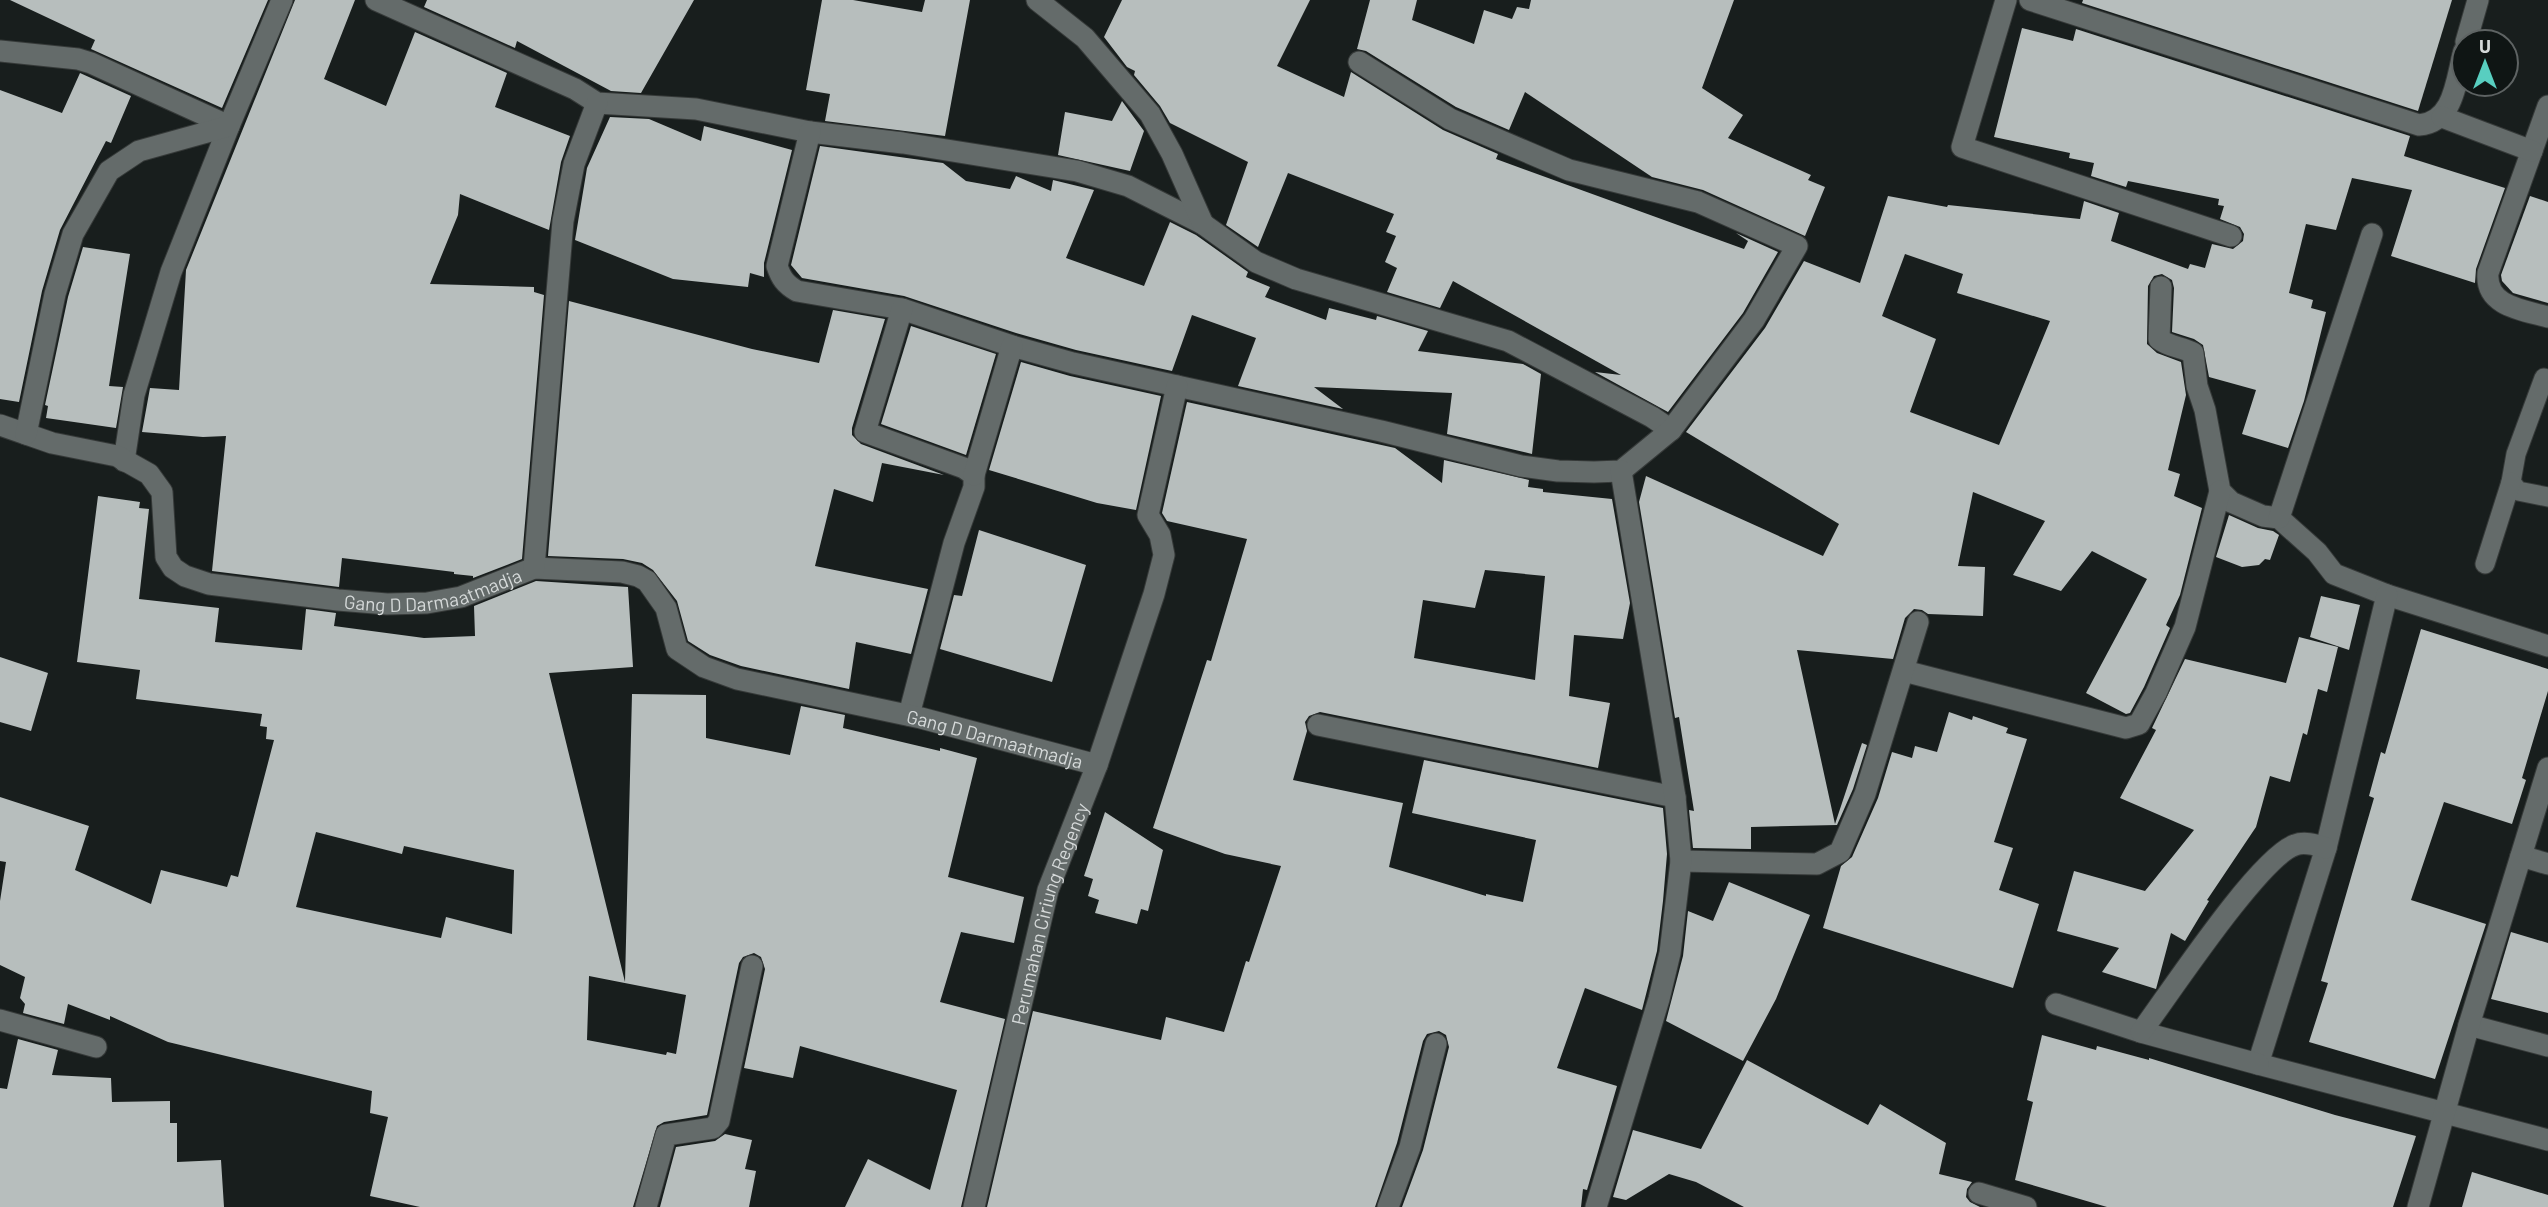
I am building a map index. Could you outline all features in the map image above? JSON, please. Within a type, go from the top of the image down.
[{"type":"street","points":[[124,461],[134,395],[172,272],[282,0]]},
{"type":"street","points":[[376,0],[575,89],[597,103],[696,109],[810,132],[903,143],[1077,171],[1128,186],[1203,224],[1256,262],[1296,279],[1508,341],[1652,417],[1671,430]]},
{"type":"street","points":[[1037,0],[1085,38],[1150,114],[1172,154],[1203,224]]},
{"type":"street","points":[[2006,0],[1962,147],[2231,236]]},
{"type":"street","points":[[2030,0],[2419,125],[2442,117],[2450,98]]},
{"type":"street","points":[[2470,28],[2478,0]]},
{"type":"street","points":[[0,51],[91,63],[229,126]]},
{"type":"street","points":[[810,132],[778,266],[787,285],[797,290],[902,309],[1012,346],[1073,363],[1381,431],[1521,466],[1558,471],[1621,471],[1671,430],[1754,320],[1797,246],[1698,202],[1569,170],[1450,119],[1359,62]]},
{"type":"street","points":[[534,568],[563,220],[574,164],[597,103]]},
{"type":"street","points":[[2548,106],[2488,273],[2487,286],[2493,296],[2513,307],[2548,317]]},
{"type":"street","points":[[2442,117],[2532,151]]},
{"type":"street","points":[[26,435],[55,294],[73,234],[109,171],[139,150],[229,126]]},
{"type":"street","points":[[2279,518],[2372,234]]},
{"type":"street","points":[[1904,671],[2116,725],[2126,727],[2139,724],[2185,627],[2220,491],[2205,410],[2197,386],[2193,353],[2165,344],[2159,339],[2161,287]]},
{"type":"street","points":[[902,309],[865,432],[964,468],[974,475]]},
{"type":"street","points":[[909,715],[954,543],[974,487],[974,475],[1012,346]]},
{"type":"street","name":"Perumahan Ciriung Regency","points":[[974,1207],[1048,890],[1097,765],[1154,594],[1164,555],[1160,535],[1148,515],[1177,386]]},
{"type":"street","name":"Gang D Darmaatmadja","points":[[0,425],[52,443],[117,456],[149,474],[162,492],[166,557],[173,568],[185,576],[209,584],[338,600],[387,604],[427,603],[461,597],[534,568],[622,572],[647,581],[666,608],[677,649],[704,667],[737,679],[909,715],[1097,765]]},
{"type":"street","points":[[1596,1207],[1659,999],[1670,953],[1681,861],[1675,797],[1621,471]]},
{"type":"street","points":[[2220,491],[2231,502],[2263,516],[2279,518],[2317,552],[2334,575],[2387,595],[2548,646]]},
{"type":"street","points":[[2258,1065],[2326,848],[2387,595]]},
{"type":"street","points":[[1681,861],[1817,864],[1840,852],[1865,794],[1918,622]]},
{"type":"street","points":[[1318,725],[1675,797]]},
{"type":"street","points":[[2418,1207],[2469,1025],[2548,768]]},
{"type":"street","points":[[2141,1032],[2248,887],[2277,856],[2293,845],[2304,843],[2326,848]]},
{"type":"street","points":[[2521,856],[2548,864]]},
{"type":"street","points":[[646,1207],[666,1135],[713,1128],[719,1121],[752,966]]},
{"type":"street","points":[[2056,1004],[2141,1032],[2258,1065],[2548,1140]]},
{"type":"street","points":[[0,1020],[96,1047]]},
{"type":"street","points":[[2469,1025],[2548,1046]]},
{"type":"street","points":[[1388,1207],[1410,1147],[1436,1044]]},
{"type":"street","points":[[1979,1193],[2026,1207]]},
{"type":"lane","points":[[2485,564],[2511,482],[2515,454],[2544,377]]},
{"type":"lane","points":[[2511,482],[2518,491],[2548,497]]},
{"type":"building","points":[[10,0],[268,0],[222,108],[91,49],[95,40]]},
{"type":"building","points":[[295,0],[355,0],[324,79],[386,106],[415,32],[507,73],[495,107],[570,136],[561,162],[549,230],[460,194],[458,215],[430,284],[534,287],[534,292],[544,295],[522,559],[473,578],[454,572],[342,558],[339,587],[212,571],[226,436],[142,432],[150,388],[179,390],[186,270]]},
{"type":"building","points":[[427,0],[694,0],[641,93],[611,91],[517,41],[515,48],[424,7]]},
{"type":"building","points":[[822,0],[853,0],[922,12],[925,0],[970,0],[945,136],[825,121],[830,94],[806,90]]},
{"type":"building","points":[[1122,0],[1310,0],[1277,66],[1344,97],[1351,72],[1443,130],[1498,154],[1496,159],[1744,249],[1748,241],[1736,233],[1778,252],[1743,313],[1668,412],[1595,372],[1621,375],[1453,281],[1440,308],[1387,292],[1397,268],[1385,262],[1396,236],[1386,232],[1394,214],[1288,173],[1258,247],[1226,225],[1248,162],[1170,123],[1160,106],[1134,75],[1135,71],[1127,67],[1104,37]]},
{"type":"building","points":[[1370,0],[1417,0],[1412,20],[1474,44],[1484,10],[1512,19],[1517,7],[1529,9],[1531,0],[1734,0],[1702,88],[1743,115],[1728,138],[1811,175],[1808,180],[1825,187],[1805,236],[1703,190],[1652,177],[1525,92],[1509,130],[1456,107],[1366,51],[1357,49]]},
{"type":"building","points":[[2083,0],[2452,0],[2418,111],[2082,3]]},
{"type":"building","points":[[2022,28],[2073,41],[2076,29],[2410,136],[2404,156],[2505,188],[2476,269],[2475,283],[2391,256],[2412,190],[2352,178],[2336,230],[2306,224],[2289,293],[2313,300],[2311,308],[2326,312],[2304,401],[2288,448],[2242,434],[2256,390],[2209,377],[2203,345],[2172,332],[2172,280],[2162,274],[2154,276],[2148,286],[2147,344],[2157,353],[2181,362],[2186,395],[2168,470],[2180,474],[2174,496],[2202,508],[2180,595],[2166,625],[2170,628],[2130,713],[2126,714],[2086,693],[2147,579],[2092,551],[2061,591],[2013,575],[2045,521],[1973,492],[1958,566],[1985,567],[1983,616],[1928,614],[1914,609],[1905,618],[1893,659],[1797,650],[1835,824],[1862,743],[1867,745],[1853,789],[1837,825],[1751,827],[1751,849],[1693,848],[1689,810],[1694,811],[1679,717],[1675,718],[1639,502],[1646,476],[1823,556],[1839,524],[1686,432],[1765,328],[1804,261],[1860,283],[1888,196],[1947,207],[2080,219],[2084,201],[2119,213],[2111,241],[2188,269],[2190,264],[2205,268],[2212,244],[2233,249],[2243,241],[2244,234],[2240,227],[2220,219],[2224,206],[2218,205],[2219,199],[2128,181],[2126,187],[2091,176],[2094,163],[2069,158],[2070,153],[1994,137]],"holes":[[[1905,254],[1963,274],[1957,293],[2050,321],[1999,445],[1910,412],[1936,339],[1882,316]]]},
{"type":"building","points":[[80,73],[131,96],[111,143],[106,141],[60,230],[42,291],[19,402],[0,399],[0,90],[62,113]]},
{"type":"building","points":[[1122,101],[1144,131],[1130,171],[1058,155],[1065,112],[1112,121]]},
{"type":"building","points":[[610,117],[649,119],[701,141],[704,126],[792,150],[764,263],[764,277],[750,273],[748,287],[673,279],[575,240],[587,168]]},
{"type":"building","points":[[820,146],[943,163],[966,181],[1010,189],[1016,176],[1051,191],[1053,180],[1094,190],[1066,258],[1144,286],[1170,222],[1196,235],[1248,272],[1246,277],[1270,287],[1265,297],[1326,320],[1329,308],[1376,320],[1377,316],[1428,331],[1418,351],[1523,364],[1541,374],[1532,454],[1447,434],[1452,393],[1314,387],[1343,409],[1238,386],[1256,338],[1192,315],[1172,371],[1076,350],[904,296],[802,278],[791,265]]},
{"type":"building","points":[[2530,196],[2548,202],[2548,303],[2513,293],[2502,281],[2501,275]]},
{"type":"building","points":[[83,247],[130,254],[109,386],[123,387],[116,428],[46,418],[48,406],[45,405],[68,297]]},
{"type":"building","points":[[569,301],[752,349],[819,363],[833,310],[885,319],[852,435],[861,444],[944,475],[882,463],[873,502],[834,489],[815,566],[928,589],[911,654],[856,642],[849,689],[741,666],[710,655],[688,641],[677,601],[653,570],[642,563],[623,559],[548,556]]},
{"type":"building","points":[[911,326],[996,354],[966,455],[881,424]]},
{"type":"building","points":[[1021,362],[1161,396],[1136,510],[1097,503],[989,470]]},
{"type":"building","points":[[1187,402],[1395,448],[1442,483],[1444,460],[1529,480],[1528,487],[1543,489],[1543,492],[1612,499],[1630,603],[1623,639],[1574,635],[1569,696],[1610,703],[1598,768],[1320,712],[1309,716],[1305,722],[1307,731],[1293,780],[1403,803],[1389,867],[1486,896],[1523,902],[1536,840],[1412,813],[1424,760],[1663,808],[1667,854],[1663,901],[1657,951],[1642,1010],[1585,988],[1557,1068],[1617,1086],[1587,1190],[1583,1189],[1581,1207],[1402,1207],[1423,1150],[1449,1047],[1446,1035],[1439,1031],[1427,1034],[1423,1041],[1397,1143],[1375,1207],[987,1207],[1033,1011],[1161,1040],[1166,1017],[1224,1032],[1246,961],[1249,962],[1281,866],[1225,854],[1153,828],[1207,660],[1211,661],[1247,539],[1167,521],[1162,513]],"holes":[[[1485,570],[1545,576],[1535,680],[1414,658],[1423,600],[1475,608]]]},
{"type":"building","points":[[98,496],[140,502],[139,508],[149,509],[139,599],[219,608],[215,642],[302,650],[306,609],[336,613],[334,626],[424,638],[475,636],[474,606],[536,581],[628,587],[633,667],[549,673],[625,982],[632,694],[706,695],[706,738],[790,755],[801,706],[845,715],[843,728],[977,758],[948,877],[1024,897],[1014,943],[961,932],[940,1002],[1005,1019],[961,1207],[845,1207],[868,1159],[930,1190],[957,1090],[800,1046],[793,1078],[744,1068],[765,969],[761,957],[754,953],[743,957],[739,963],[707,1115],[664,1122],[657,1126],[633,1207],[420,1207],[370,1196],[388,1117],[370,1113],[372,1091],[168,1042],[110,1016],[110,1020],[68,1004],[64,1024],[23,1013],[25,1004],[20,998],[25,977],[0,965],[0,901],[6,862],[0,861],[0,797],[89,826],[75,870],[151,904],[161,870],[227,887],[231,875],[238,877],[274,740],[266,739],[267,727],[260,726],[262,714],[136,699],[140,670],[77,662]],"holes":[[[316,832],[402,854],[404,846],[514,870],[512,934],[446,917],[441,938],[296,907]],[[589,976],[686,995],[676,1054],[667,1052],[666,1055],[587,1040]]]},
{"type":"building","points":[[2229,515],[2279,535],[2270,560],[2265,559],[2259,565],[2242,567],[2216,557]]},
{"type":"building","points":[[979,530],[1086,565],[1052,682],[940,649],[954,595],[962,596]]},
{"type":"building","points":[[2321,596],[2360,605],[2349,650],[2310,637]]},
{"type":"building","points":[[2421,629],[2548,669],[2548,691],[2522,778],[2526,780],[2512,824],[2444,802],[2411,900],[2486,924],[2435,1079],[2309,1042],[2328,983],[2321,981],[2374,798],[2369,796],[2381,752],[2385,754]]},
{"type":"building","points":[[2299,637],[2338,647],[2327,692],[2318,689],[2307,735],[2303,733],[2290,782],[2270,776],[2256,827],[2207,900],[2209,901],[2185,941],[2171,933],[2156,989],[2102,972],[2119,948],[2057,931],[2074,871],[2145,891],[2194,830],[2120,798],[2156,730],[2152,728],[2185,659],[2286,683]]},
{"type":"building","points":[[0,657],[48,673],[31,731],[0,722]]},
{"type":"building","points":[[1949,712],[1972,720],[1973,716],[2008,728],[2006,733],[2027,739],[1994,842],[2013,848],[1999,890],[2039,904],[2013,988],[1823,928],[1841,866],[1852,857],[1878,798],[1892,752],[1912,758],[1915,746],[1937,752]]},
{"type":"building","points":[[1105,812],[1163,850],[1148,911],[1141,909],[1137,924],[1095,913],[1099,900],[1088,896],[1093,879],[1084,876]]},
{"type":"building","points":[[1729,882],[1810,915],[1776,999],[1743,1061],[1666,1021],[1683,956],[1688,911],[1713,921]]},
{"type":"building","points":[[2511,932],[2548,943],[2548,1013],[2491,999]]},
{"type":"building","points":[[2042,1035],[2096,1050],[2097,1046],[2149,1058],[2335,1115],[2416,1136],[2393,1207],[2107,1207],[2015,1180],[2033,1102],[2027,1100]]},
{"type":"building","points":[[18,1039],[58,1050],[52,1075],[111,1078],[112,1102],[170,1101],[170,1123],[177,1123],[177,1162],[221,1160],[224,1207],[0,1207],[0,1088],[7,1089]]},
{"type":"building","points":[[1747,1060],[1868,1125],[1880,1104],[1946,1143],[1939,1174],[1972,1182],[1966,1197],[1980,1207],[1744,1207],[1696,1182],[1669,1174],[1626,1200],[1613,1197],[1633,1130],[1701,1149]]},
{"type":"building","points":[[725,1134],[752,1140],[745,1169],[756,1171],[749,1207],[660,1207],[676,1147],[715,1141]]},
{"type":"building","points":[[2472,1172],[2548,1195],[2548,1207],[2462,1207]]}]
